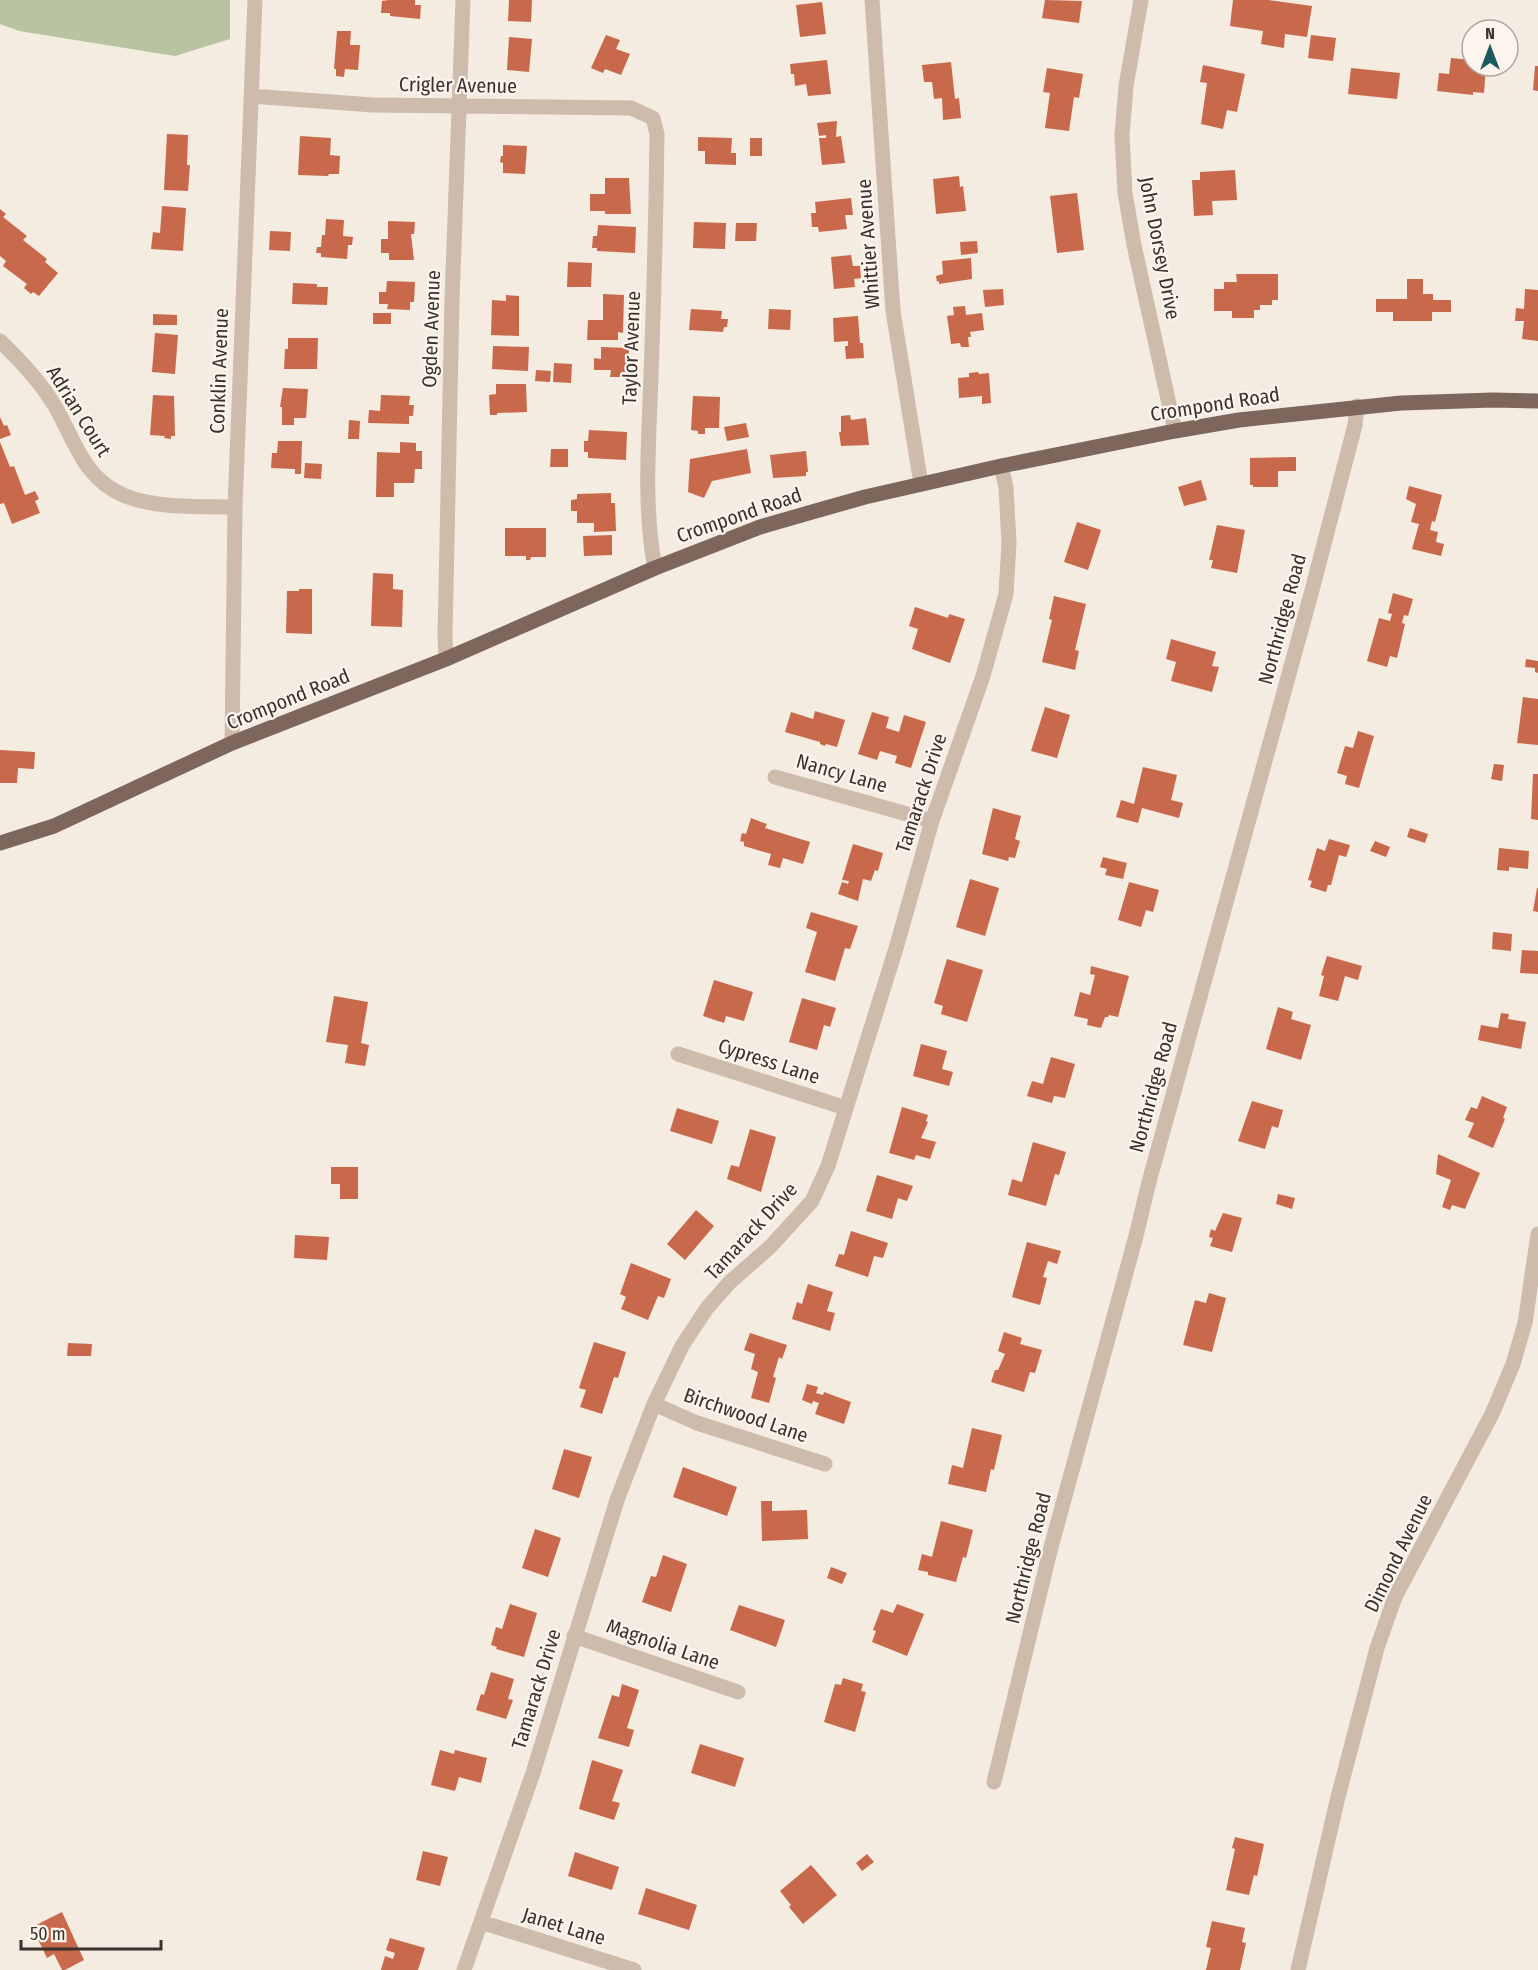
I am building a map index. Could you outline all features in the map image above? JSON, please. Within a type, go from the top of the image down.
[{"type":"main road","name":"Crompond Road","points":[[0,843],[54,826],[232,743],[446,659],[655,568],[760,527],[854,500],[1001,466],[1251,418],[1357,406],[1449,401],[1538,401]]},
{"type":"street","name":"Conklin Avenue","points":[[232,743],[235,507],[255,0]]},
{"type":"street","name":"Ogden Avenue","points":[[446,659],[452,323],[463,0]]},
{"type":"street","name":"Whittier Avenue","points":[[872,0],[893,311],[921,484]]},
{"type":"street","name":"John Dorsey Drive","points":[[1142,0],[1122,135],[1125,193],[1134,245],[1175,431]]},
{"type":"street","name":"Crigler Avenue","points":[[252,96],[373,105],[631,108],[653,118],[656,128]]},
{"type":"street","name":"Taylor Avenue","points":[[655,568],[651,547],[649,458],[656,238],[656,128]]},
{"type":"street","name":"Adrian Court","points":[[0,341],[38,381],[56,407],[78,453],[90,470],[106,485],[125,496],[149,503],[235,507]]},
{"type":"street","name":"Northridge Road","points":[[994,1782],[1050,1551],[1311,594],[1355,425],[1357,406]]},
{"type":"street","name":"Tamarack Drive","points":[[464,1970],[533,1773],[617,1500],[654,1404],[682,1346],[707,1308],[730,1282],[770,1247],[812,1200],[828,1166],[897,945],[932,820],[983,676],[1006,594],[1009,543],[1006,487],[1001,466]]},
{"type":"street","name":"Nancy Lane","points":[[775,777],[932,820]]},
{"type":"street","name":"Cypress Lane","points":[[678,1054],[846,1108]]},
{"type":"street","name":"Dimond Avenue","points":[[1298,1970],[1337,1801],[1377,1648],[1395,1597],[1492,1414],[1513,1364],[1525,1323],[1538,1234]]},
{"type":"street","name":"Birchwood Lane","points":[[654,1404],[697,1423],[825,1464]]},
{"type":"street","name":"Magnolia Lane","points":[[574,1636],[738,1692]]},
{"type":"street","name":"Janet Lane","points":[[481,1922],[634,1970]]},
{"type":"green space","points":[[0,0],[230,0],[230,39],[175,56],[19,31],[0,24]]},
{"type":"building","points":[[415,0],[415,5],[421,5],[420,19],[381,13],[382,1]]},
{"type":"building","points":[[509,0],[532,0],[531,22],[508,21]]},
{"type":"building","points":[[1045,0],[1082,1],[1079,23],[1042,18]]},
{"type":"building","points":[[1233,0],[1268,0],[1312,6],[1307,37],[1285,34],[1284,48],[1261,44],[1263,31],[1230,26]]},
{"type":"building","points":[[822,2],[826,34],[800,37],[796,5]]},
{"type":"building","points":[[337,31],[351,31],[350,45],[360,45],[358,70],[345,69],[344,77],[336,76],[336,69],[334,69]]},
{"type":"building","points":[[606,35],[620,40],[616,49],[630,54],[621,75],[605,69],[603,73],[591,68]]},
{"type":"building","points":[[1311,35],[1336,38],[1333,61],[1308,58]]},
{"type":"building","points":[[509,37],[532,39],[529,72],[507,70]]},
{"type":"building","points":[[1451,58],[1460,59],[1460,78],[1485,78],[1484,93],[1473,92],[1473,95],[1437,91],[1439,73],[1449,74]]},
{"type":"building","points":[[827,60],[831,94],[808,96],[806,84],[795,86],[790,64]]},
{"type":"building","points":[[951,62],[955,99],[959,98],[961,118],[943,120],[942,98],[934,99],[932,82],[924,82],[922,65]]},
{"type":"building","points":[[1203,65],[1245,74],[1237,112],[1227,110],[1223,129],[1201,124],[1207,83],[1200,82]]},
{"type":"building","points":[[1535,66],[1538,66],[1538,91],[1533,90]]},
{"type":"building","points":[[1047,68],[1083,74],[1079,98],[1074,97],[1069,131],[1045,128],[1050,93],[1043,92]]},
{"type":"building","points":[[1351,68],[1400,73],[1397,99],[1348,94]]},
{"type":"building","points":[[837,121],[836,137],[841,136],[845,163],[822,165],[819,138],[826,138],[826,135],[819,136],[817,123]]},
{"type":"building","points":[[167,134],[188,135],[187,165],[190,165],[188,191],[164,190]]},
{"type":"building","points":[[300,136],[331,138],[330,155],[340,156],[339,174],[298,175]]},
{"type":"building","points":[[698,137],[732,138],[731,153],[736,153],[736,165],[705,164],[705,151],[698,151]]},
{"type":"building","points":[[750,138],[762,138],[762,156],[750,156]]},
{"type":"building","points":[[503,145],[527,146],[525,174],[503,173],[503,163],[500,162],[503,156]]},
{"type":"building","points":[[1235,170],[1237,200],[1212,201],[1213,215],[1194,216],[1192,180],[1200,180],[1200,172]]},
{"type":"building","points":[[959,176],[960,187],[963,186],[966,211],[936,214],[933,179]]},
{"type":"building","points":[[605,178],[629,178],[631,214],[605,214],[605,211],[590,211],[590,194],[605,194]]},
{"type":"building","points":[[1077,193],[1084,250],[1057,253],[1050,196]]},
{"type":"building","points":[[851,198],[853,215],[845,215],[847,229],[819,232],[818,227],[812,227],[811,213],[816,213],[815,202]]},
{"type":"building","points":[[162,206],[186,208],[183,251],[151,249],[153,232],[160,233]]},
{"type":"building","points":[[0,209],[6,214],[3,217],[27,236],[23,240],[47,259],[45,262],[58,273],[39,296],[33,292],[31,294],[24,288],[27,284],[3,266],[6,261],[0,256]]},
{"type":"building","points":[[326,219],[344,220],[343,236],[353,237],[352,245],[348,245],[347,259],[321,257],[321,253],[316,253],[317,247],[321,247],[322,235],[325,235]]},
{"type":"building","points":[[388,221],[415,222],[414,234],[411,234],[414,260],[389,260],[389,253],[381,253],[381,239],[388,239]]},
{"type":"building","points":[[694,222],[726,223],[725,249],[693,248]]},
{"type":"building","points":[[736,223],[757,223],[756,241],[735,241]]},
{"type":"building","points":[[598,225],[636,227],[635,253],[597,251],[597,248],[592,248],[593,236],[597,236]]},
{"type":"building","points":[[270,231],[291,232],[290,251],[269,250]]},
{"type":"building","points":[[977,241],[978,253],[961,255],[960,242]]},
{"type":"building","points":[[851,255],[853,266],[860,266],[861,278],[854,279],[855,287],[834,289],[831,257]]},
{"type":"building","points":[[971,258],[972,279],[939,284],[939,281],[937,282],[936,276],[943,274],[942,261]]},
{"type":"building","points":[[568,262],[592,263],[591,287],[567,287]]},
{"type":"building","points":[[1236,274],[1278,274],[1278,300],[1272,300],[1272,305],[1260,305],[1260,310],[1254,310],[1254,318],[1232,318],[1232,311],[1214,311],[1214,289],[1224,289],[1224,282],[1237,282]]},
{"type":"building","points":[[1407,279],[1423,279],[1423,294],[1433,294],[1433,300],[1451,300],[1451,312],[1432,312],[1432,321],[1393,321],[1393,312],[1376,312],[1376,299],[1407,299]]},
{"type":"building","points":[[387,281],[415,282],[414,302],[410,302],[410,310],[387,309],[388,304],[379,304],[379,292],[386,292]]},
{"type":"building","points":[[293,283],[328,287],[327,305],[292,304]]},
{"type":"building","points":[[1003,289],[1004,305],[985,307],[983,290]]},
{"type":"building","points":[[1525,289],[1538,290],[1538,341],[1522,339],[1524,321],[1515,321],[1516,308],[1524,309]]},
{"type":"building","points":[[603,294],[624,295],[623,333],[618,332],[618,340],[587,340],[588,320],[603,320]]},
{"type":"building","points":[[506,295],[519,296],[519,336],[491,335],[492,300],[506,301]]},
{"type":"building","points":[[965,306],[966,315],[982,313],[984,330],[970,332],[969,347],[961,347],[960,343],[951,344],[947,316],[954,315],[953,307]]},
{"type":"building","points":[[691,309],[722,311],[721,319],[728,319],[727,327],[724,327],[723,332],[689,330]]},
{"type":"building","points":[[769,309],[791,310],[790,330],[768,329]]},
{"type":"building","points":[[373,313],[391,313],[391,324],[373,324]]},
{"type":"building","points":[[153,314],[177,315],[177,325],[153,325]]},
{"type":"building","points":[[858,316],[860,343],[863,343],[864,358],[846,359],[845,346],[848,346],[848,341],[834,342],[833,318]]},
{"type":"building","points":[[155,333],[178,335],[175,374],[152,372]]},
{"type":"building","points":[[288,338],[318,338],[317,369],[284,369]]},
{"type":"building","points":[[493,346],[529,347],[528,371],[492,369]]},
{"type":"building","points":[[601,347],[629,348],[629,372],[621,372],[621,377],[610,377],[611,370],[594,370],[594,358],[601,359]]},
{"type":"building","points":[[554,363],[572,364],[571,383],[553,382]]},
{"type":"building","points":[[536,370],[551,371],[550,382],[535,381]]},
{"type":"building","points":[[978,372],[979,374],[989,373],[991,403],[982,404],[982,396],[959,398],[958,378],[969,377],[969,373]]},
{"type":"building","points":[[496,384],[526,384],[527,412],[490,415],[489,395],[496,394]]},
{"type":"building","points":[[283,388],[308,389],[306,418],[294,418],[294,425],[282,425],[282,407],[280,407]]},
{"type":"building","points":[[153,395],[174,396],[175,436],[171,436],[171,439],[164,438],[165,436],[150,435]]},
{"type":"building","points":[[381,395],[410,396],[409,405],[414,405],[413,416],[409,416],[409,424],[368,423],[369,410],[380,411]]},
{"type":"building","points":[[693,396],[720,397],[719,428],[705,428],[705,434],[698,434],[698,431],[691,430]]},
{"type":"building","points":[[850,415],[851,420],[866,418],[869,445],[841,446],[839,432],[841,432],[841,416]]},
{"type":"building","points":[[0,417],[4,426],[7,425],[11,435],[0,439]]},
{"type":"building","points":[[349,420],[360,421],[359,439],[348,439]]},
{"type":"building","points":[[746,423],[749,437],[727,441],[724,427]]},
{"type":"building","points":[[589,430],[627,432],[626,460],[588,458],[588,452],[584,452],[584,441],[588,441]]},
{"type":"building","points":[[278,441],[302,441],[301,474],[295,474],[295,469],[271,468],[272,453],[277,453]]},
{"type":"building","points":[[0,442],[10,467],[14,466],[25,495],[35,491],[39,499],[35,501],[40,513],[12,524],[4,503],[0,504]]},
{"type":"building","points":[[400,442],[416,443],[416,451],[422,451],[422,469],[415,469],[414,483],[394,483],[394,497],[376,497],[377,452],[400,453]]},
{"type":"building","points":[[551,449],[568,449],[568,467],[550,467]]},
{"type":"building","points":[[747,449],[751,473],[712,481],[704,498],[688,492],[690,459]]},
{"type":"building","points":[[806,451],[808,472],[806,476],[773,478],[770,455]]},
{"type":"building","points":[[1296,457],[1296,471],[1278,471],[1278,487],[1250,485],[1250,458]]},
{"type":"building","points":[[305,463],[322,464],[321,479],[304,478]]},
{"type":"building","points":[[1201,480],[1207,500],[1184,506],[1178,487]]},
{"type":"building","points":[[1409,486],[1442,495],[1435,522],[1432,521],[1430,530],[1438,532],[1436,542],[1444,544],[1441,556],[1412,549],[1419,524],[1411,522],[1416,504],[1406,499]]},
{"type":"building","points":[[611,493],[611,503],[615,503],[616,531],[594,532],[594,523],[577,523],[577,511],[571,511],[571,500],[577,499],[577,494]]},
{"type":"building","points":[[1077,522],[1101,530],[1088,570],[1064,562]]},
{"type":"building","points":[[1217,525],[1245,530],[1237,573],[1211,568],[1213,560],[1209,560]]},
{"type":"building","points":[[505,528],[546,528],[546,557],[531,557],[530,560],[526,560],[526,556],[505,556]]},
{"type":"building","points":[[612,535],[612,555],[584,556],[583,536]]},
{"type":"building","points":[[373,573],[393,574],[393,589],[403,590],[402,627],[371,626]]},
{"type":"building","points":[[299,589],[312,589],[312,634],[286,633],[287,591],[299,591]]},
{"type":"building","points":[[1393,593],[1413,599],[1408,616],[1404,615],[1402,623],[1405,624],[1397,658],[1390,656],[1387,667],[1367,661],[1379,618],[1390,621],[1392,614],[1388,613]]},
{"type":"building","points":[[1054,596],[1086,604],[1075,650],[1079,651],[1075,670],[1042,662],[1052,620],[1049,619]]},
{"type":"building","points":[[915,607],[948,618],[949,614],[965,619],[950,663],[912,649],[918,629],[909,626]]},
{"type":"building","points":[[1171,639],[1216,652],[1212,666],[1219,667],[1212,692],[1171,681],[1176,662],[1166,659]]},
{"type":"building","points":[[1526,659],[1538,661],[1538,673],[1535,672],[1535,668],[1525,667]]},
{"type":"building","points":[[1523,697],[1538,699],[1538,745],[1517,743]]},
{"type":"building","points":[[1045,707],[1070,715],[1057,758],[1031,751]]},
{"type":"building","points":[[815,711],[845,720],[837,747],[826,744],[825,746],[820,742],[785,732],[791,712],[813,719]]},
{"type":"building","points":[[872,712],[889,717],[886,728],[899,732],[904,715],[926,722],[911,768],[895,763],[897,756],[880,751],[877,760],[858,754]]},
{"type":"building","points":[[1358,731],[1374,736],[1359,788],[1345,784],[1347,776],[1337,773],[1345,746],[1353,748]]},
{"type":"building","points":[[0,750],[35,752],[34,769],[18,768],[17,783],[0,783]]},
{"type":"building","points":[[1494,764],[1504,765],[1502,781],[1491,779]]},
{"type":"building","points":[[1143,767],[1177,775],[1171,800],[1183,803],[1179,818],[1142,808],[1138,823],[1116,817],[1121,800],[1134,804]]},
{"type":"building","points":[[1533,774],[1538,774],[1538,820],[1531,819]]},
{"type":"building","points":[[993,808],[1021,816],[1015,839],[1020,841],[1015,858],[1009,857],[1008,861],[982,854]]},
{"type":"building","points":[[751,818],[767,824],[765,828],[810,842],[803,864],[783,858],[780,868],[768,865],[771,854],[744,846],[744,842],[740,841],[742,833],[746,834]]},
{"type":"building","points":[[1410,828],[1428,834],[1425,843],[1407,837]]},
{"type":"building","points":[[1329,839],[1350,845],[1346,857],[1339,855],[1331,885],[1328,885],[1326,892],[1310,887],[1312,881],[1308,880],[1317,848],[1325,851]]},
{"type":"building","points":[[1375,841],[1390,847],[1386,857],[1370,851]]},
{"type":"building","points":[[853,844],[883,853],[878,871],[875,870],[871,881],[863,879],[858,901],[838,894],[842,882],[848,884],[849,881],[842,880]]},
{"type":"building","points":[[1499,848],[1529,851],[1528,869],[1509,867],[1509,871],[1497,870]]},
{"type":"building","points":[[1103,857],[1127,863],[1123,879],[1105,875],[1107,869],[1100,867]]},
{"type":"building","points":[[970,879],[999,888],[985,936],[956,927]]},
{"type":"building","points":[[1129,882],[1159,890],[1153,912],[1146,910],[1141,927],[1118,920]]},
{"type":"building","points":[[1538,888],[1538,912],[1533,911]]},
{"type":"building","points":[[811,912],[858,926],[850,949],[845,948],[835,981],[805,972],[817,932],[806,928]]},
{"type":"building","points":[[1493,932],[1512,934],[1511,951],[1492,949]]},
{"type":"building","points":[[1522,950],[1538,951],[1538,974],[1520,973]]},
{"type":"building","points":[[1327,956],[1362,966],[1358,980],[1345,976],[1338,1001],[1319,996],[1324,976],[1321,975]]},
{"type":"building","points":[[947,959],[983,970],[967,1022],[941,1014],[943,1006],[934,1003]]},
{"type":"building","points":[[1091,966],[1129,976],[1118,1017],[1109,1015],[1105,1017],[1101,1028],[1087,1025],[1088,1019],[1074,1016],[1080,992],[1090,995],[1095,975],[1090,974]]},
{"type":"building","points":[[714,980],[753,992],[744,1021],[726,1016],[724,1023],[703,1016]]},
{"type":"building","points":[[334,996],[368,1002],[361,1043],[369,1045],[365,1066],[345,1063],[348,1045],[326,1042]]},
{"type":"building","points":[[802,998],[836,1008],[830,1027],[824,1025],[817,1050],[789,1042]]},
{"type":"building","points":[[1278,1007],[1293,1012],[1291,1019],[1311,1025],[1301,1060],[1266,1049]]},
{"type":"building","points":[[1501,1013],[1509,1014],[1508,1019],[1526,1022],[1521,1049],[1478,1040],[1481,1025],[1498,1028]]},
{"type":"building","points":[[921,1044],[947,1051],[942,1069],[953,1072],[949,1086],[913,1076]]},
{"type":"building","points":[[1051,1057],[1075,1064],[1065,1098],[1054,1096],[1052,1103],[1027,1096],[1032,1081],[1043,1084]]},
{"type":"building","points":[[1482,1096],[1507,1107],[1503,1118],[1505,1119],[1493,1148],[1468,1137],[1474,1123],[1465,1120],[1471,1107],[1477,1109]]},
{"type":"building","points":[[1252,1101],[1283,1110],[1278,1128],[1272,1126],[1265,1149],[1238,1141]]},
{"type":"building","points":[[902,1107],[928,1115],[926,1121],[928,1122],[921,1138],[936,1142],[930,1159],[916,1155],[914,1160],[889,1153]]},
{"type":"building","points":[[677,1108],[719,1121],[712,1144],[670,1131]]},
{"type":"building","points":[[750,1129],[776,1137],[761,1192],[727,1179],[731,1165],[739,1167]]},
{"type":"building","points":[[1033,1142],[1066,1152],[1059,1175],[1055,1174],[1046,1206],[1008,1195],[1012,1179],[1022,1182]]},
{"type":"building","points":[[1438,1154],[1480,1173],[1465,1209],[1452,1205],[1450,1210],[1442,1207],[1451,1180],[1436,1174]]},
{"type":"building","points":[[331,1167],[358,1167],[358,1199],[340,1199],[340,1184],[331,1184]]},
{"type":"building","points":[[877,1175],[913,1186],[907,1201],[898,1198],[892,1219],[866,1211]]},
{"type":"building","points":[[1278,1194],[1295,1198],[1292,1209],[1276,1204]]},
{"type":"building","points":[[696,1210],[714,1226],[685,1260],[667,1244]]},
{"type":"building","points":[[1223,1213],[1242,1218],[1232,1252],[1210,1246],[1213,1238],[1209,1237],[1211,1229],[1215,1231]]},
{"type":"building","points":[[851,1231],[888,1243],[883,1258],[874,1256],[868,1277],[835,1266],[839,1254],[844,1255]]},
{"type":"building","points":[[295,1235],[329,1237],[327,1260],[294,1258]]},
{"type":"building","points":[[1027,1242],[1061,1251],[1057,1264],[1048,1261],[1043,1277],[1047,1278],[1040,1305],[1012,1297]]},
{"type":"building","points":[[631,1263],[671,1279],[664,1298],[658,1296],[648,1320],[621,1309],[626,1297],[620,1294]]},
{"type":"building","points":[[808,1284],[833,1292],[827,1311],[835,1313],[830,1331],[792,1319],[797,1302],[802,1304]]},
{"type":"building","points":[[1209,1293],[1226,1298],[1212,1352],[1183,1345],[1195,1300],[1206,1303]]},
{"type":"building","points":[[1004,1332],[1022,1338],[1020,1344],[1042,1350],[1035,1373],[1030,1372],[1024,1392],[991,1382],[1005,1354],[998,1351]]},
{"type":"building","points":[[750,1333],[787,1345],[782,1359],[779,1357],[769,1403],[751,1398],[758,1372],[751,1369],[755,1354],[744,1350]]},
{"type":"building","points":[[594,1342],[626,1352],[618,1378],[614,1377],[602,1414],[580,1407],[586,1390],[579,1388]]},
{"type":"building","points":[[68,1343],[92,1344],[91,1356],[67,1356]]},
{"type":"building","points":[[807,1384],[818,1387],[816,1393],[823,1395],[824,1392],[851,1402],[844,1424],[815,1414],[819,1403],[813,1401],[812,1404],[802,1400]]},
{"type":"building","points":[[972,1428],[1002,1435],[986,1492],[948,1484],[952,1465],[963,1468]]},
{"type":"building","points":[[564,1449],[592,1457],[579,1498],[552,1489]]},
{"type":"building","points":[[683,1467],[737,1487],[727,1516],[673,1497]]},
{"type":"building","points":[[761,1501],[772,1501],[772,1511],[807,1510],[808,1539],[762,1541]]},
{"type":"building","points":[[941,1521],[973,1530],[966,1558],[963,1557],[956,1582],[918,1570],[922,1554],[932,1557]]},
{"type":"building","points":[[535,1529],[561,1538],[548,1577],[522,1568]]},
{"type":"building","points":[[663,1555],[687,1564],[671,1612],[642,1602],[651,1576],[656,1577]]},
{"type":"building","points":[[831,1567],[847,1573],[842,1584],[827,1578]]},
{"type":"building","points":[[510,1604],[537,1613],[524,1657],[496,1649],[497,1647],[491,1645],[496,1627],[502,1629]]},
{"type":"building","points":[[897,1604],[924,1614],[907,1656],[872,1642],[876,1631],[873,1630],[881,1609],[893,1613]]},
{"type":"building","points":[[739,1605],[785,1620],[776,1647],[730,1630]]},
{"type":"building","points":[[491,1672],[514,1679],[508,1699],[513,1700],[506,1719],[476,1710],[481,1694],[484,1695]]},
{"type":"building","points":[[843,1678],[863,1684],[861,1691],[866,1692],[855,1732],[824,1722],[835,1684],[841,1685]]},
{"type":"building","points":[[622,1684],[639,1690],[627,1728],[634,1730],[629,1747],[598,1738],[612,1695],[619,1697]]},
{"type":"building","points":[[700,1744],[744,1758],[735,1787],[691,1773]]},
{"type":"building","points":[[440,1750],[454,1754],[455,1750],[487,1758],[481,1783],[459,1777],[455,1791],[431,1785]]},
{"type":"building","points":[[592,1760],[623,1770],[612,1801],[620,1803],[614,1820],[579,1809]]},
{"type":"building","points":[[1235,1837],[1264,1844],[1257,1876],[1254,1875],[1249,1895],[1226,1890],[1235,1849],[1232,1848]]},
{"type":"building","points":[[423,1851],[448,1857],[440,1886],[416,1880]]},
{"type":"building","points":[[575,1852],[619,1867],[612,1890],[568,1876]]},
{"type":"building","points":[[867,1854],[874,1862],[862,1871],[856,1863]]},
{"type":"building","points":[[811,1865],[837,1895],[803,1924],[780,1891]]},
{"type":"building","points":[[646,1888],[697,1905],[689,1930],[638,1914]]},
{"type":"building","points":[[62,1912],[84,1960],[65,1970],[62,1970],[54,1954],[47,1958],[32,1927]]},
{"type":"building","points":[[1212,1921],[1245,1928],[1242,1942],[1246,1943],[1240,1970],[1206,1970],[1211,1948],[1206,1947]]},
{"type":"building","points":[[390,1938],[425,1948],[418,1970],[381,1970],[385,1956],[393,1959],[395,1953],[386,1950]]}]
